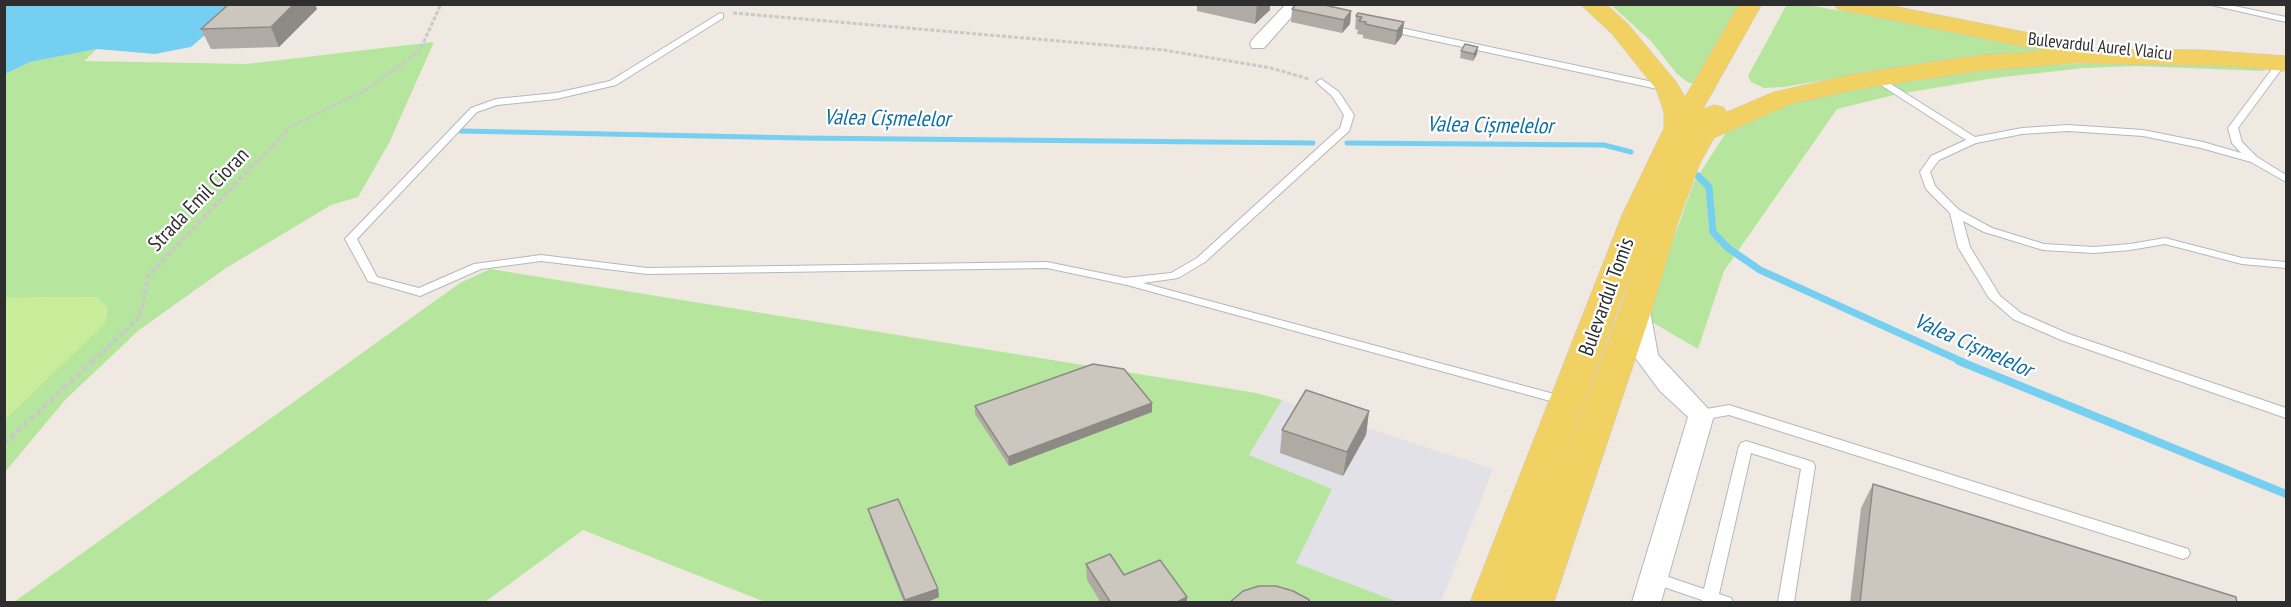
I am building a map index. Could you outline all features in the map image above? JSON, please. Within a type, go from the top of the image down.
[{"type":"main road","points":[[1591,4],[1646,59],[1668,88],[1677,112],[1689,131],[1783,98],[1875,78],[2027,58],[2120,56],[2224,58]]},
{"type":"main road","name":"Bulevardul Tomis","points":[[1533,603],[1639,300],[1689,131],[1713,74],[1751,4]]},
{"type":"main road","name":"Bulevardul Tomis","points":[[1491,603],[1569,402],[1637,215],[1689,131],[1774,4]]},
{"type":"main road","name":"Bulevardul Aurel Vlaicu","points":[[1845,4],[2060,46],[2285,62]]},
{"type":"main road","name":"Bulevardul Aurel Vlaicu","points":[[1884,4],[2049,34],[2285,62]]},
{"type":"main road","points":[[1909,4],[1932,14]]},
{"type":"street","points":[[1258,44],[1295,4]]},
{"type":"street","points":[[1639,300],[1642,339],[1646,356],[1669,386],[1701,415],[1650,590]]},
{"type":"lane","points":[[2211,4],[2286,20]]},
{"type":"lane","points":[[720,16],[613,83],[556,96],[496,102],[474,110],[351,239],[372,279],[420,292],[478,266],[541,258],[647,271],[1047,265],[1125,282],[1569,402]]},
{"type":"lane","points":[[1382,27],[1668,88]]},
{"type":"lane","points":[[2285,62],[2233,128],[2237,143],[2254,160],[2286,179]]},
{"type":"lane","points":[[1875,78],[1972,140]]},
{"type":"lane","points":[[1125,282],[1174,276],[1201,260],[1345,129],[1349,115],[1336,94],[1321,82]]},
{"type":"lane","points":[[2254,160],[2203,145],[2143,133],[2068,128],[2022,131],[1972,140],[1935,158],[1925,172],[1930,187],[1955,212],[1988,230],[2043,247],[2094,250],[2165,241],[2242,261],[2286,266]]},
{"type":"lane","points":[[1955,212],[1964,247],[1995,298],[2018,316],[2065,337],[2286,413]]},
{"type":"lane","points":[[1701,415],[1729,410],[2183,553]]},
{"type":"lane","points":[[1650,590],[1715,601],[1746,446],[1808,466],[1786,603]]},
{"type":"path","name":"Strada Emil Cioran","points":[[4,444],[140,317],[148,276],[290,127],[368,88],[420,50],[441,4]]},
{"type":"path","points":[[720,16],[743,13],[1164,50],[1271,68],[1321,82]]},
{"type":"shaded area","points":[[1282,400],[1493,469],[1441,602],[1398,602],[1296,563],[1249,455]]},
{"type":"green space","points":[[1611,5],[1742,5],[1699,83],[1689,83],[1677,74],[1651,41]]},
{"type":"green space","points":[[1808,5],[2041,47],[2043,51],[1764,88],[1751,82],[1748,76],[1786,6]]},
{"type":"green space","points":[[434,42],[389,143],[358,197],[331,205],[226,268],[139,330],[65,400],[5,472],[5,419],[104,324],[98,297],[5,298],[5,74],[30,62],[97,49],[84,61],[247,64]]},
{"type":"green space","points":[[2140,62],[2256,67],[2265,71],[2136,66],[2084,68],[1995,78],[1898,94],[1837,109],[1724,271],[1698,349],[1645,318],[1694,182],[1727,131],[1755,116],[1816,95],[1977,67]]},
{"type":"green space","points":[[490,269],[1256,393],[1282,400],[1249,455],[1332,489],[1296,563],[1398,602],[765,602],[583,530],[485,602],[14,602],[460,283]]},
{"type":"green space","points":[[98,297],[108,308],[105,324],[5,419],[5,298]]},
{"type":"water","points":[[5,5],[240,5],[191,47],[155,54],[97,49],[30,62],[5,74]]},
{"type":"building","points":[[229,4],[294,4],[271,27],[201,29]]},
{"type":"building","points":[[1296,4],[1320,4],[1351,11],[1344,20],[1292,9]]},
{"type":"building","points":[[1358,13],[1404,22],[1397,31],[1365,24],[1366,22],[1359,21],[1362,17],[1356,16]]},
{"type":"building","points":[[1465,44],[1478,47],[1474,54],[1461,51]]},
{"type":"building","points":[[1093,364],[1124,369],[1152,403],[1008,457],[975,406]]},
{"type":"building","points":[[1306,390],[1369,411],[1347,452],[1282,430]]},
{"type":"building","points":[[1873,484],[2236,597],[2237,603],[1860,603]]},
{"type":"building","points":[[898,499],[938,589],[905,600],[868,509]]},
{"type":"building","points":[[1110,554],[1124,575],[1160,560],[1187,597],[1175,603],[1111,603],[1086,564]]},
{"type":"building","points":[[1259,586],[1276,586],[1293,591],[1311,603],[1229,603],[1243,591]]},
{"type":"waterway","name":"Valea Cișmelelor","points":[[461,131],[801,138],[1313,143]]},
{"type":"waterway","name":"Valea Cișmelelor","points":[[1347,143],[1604,145],[1631,152]]},
{"type":"waterway","name":"Valea Cișmelelor","points":[[1698,176],[1709,187],[1713,232],[1728,248],[1760,270],[1963,362]]},
{"type":"waterway","name":"Valea Cișmelelor","points":[[1959,361],[2286,494]]}]
